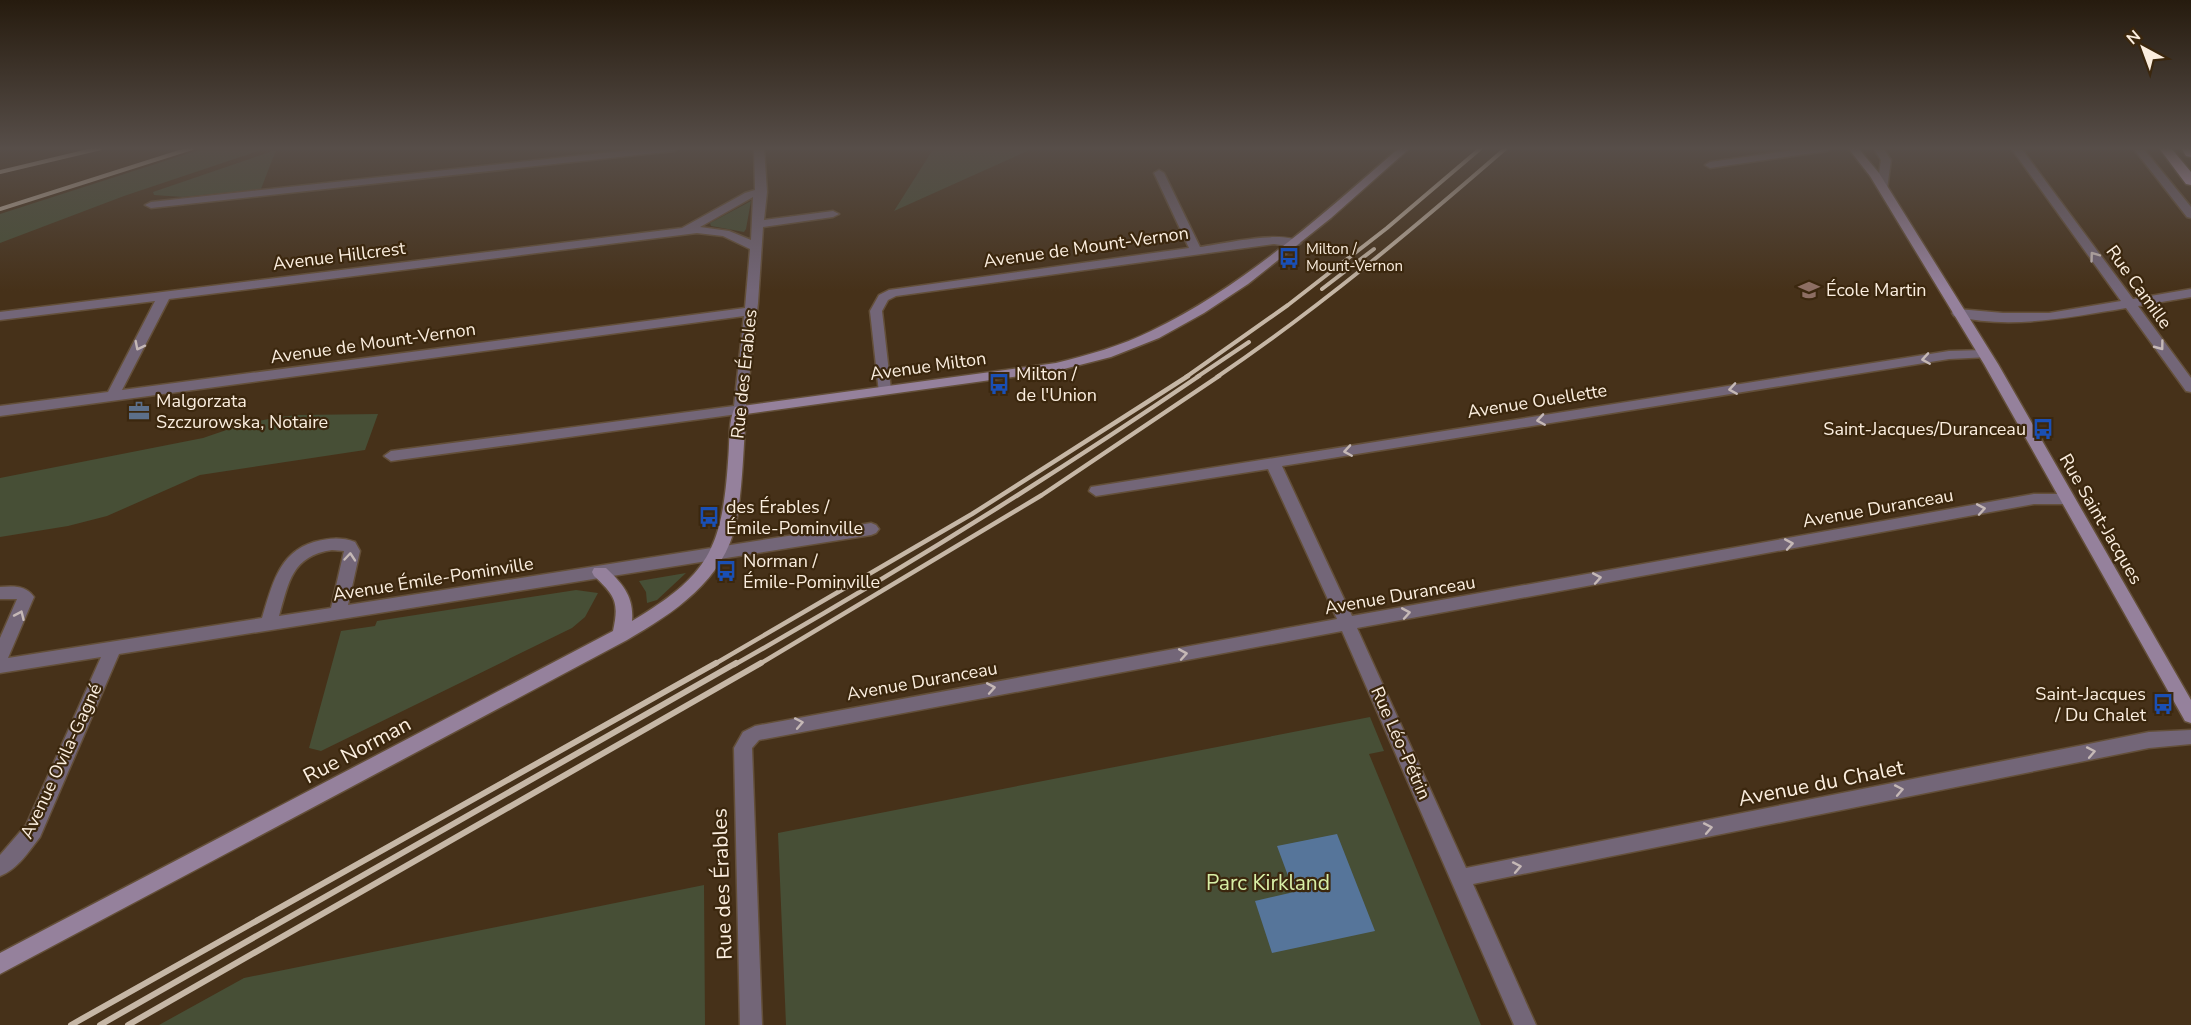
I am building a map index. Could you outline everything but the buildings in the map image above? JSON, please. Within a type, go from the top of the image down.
[{"type":"street","points":[[151,205],[226,196]]},
{"type":"street","name":"Avenue Hillcrest","points":[[681,232],[747,196]]},
{"type":"street","name":"Rue des Érables","points":[[716,553],[729,520],[760,196]]},
{"type":"street","points":[[1170,196],[1196,251]]},
{"type":"street","name":"Avenue Milton","points":[[391,456],[1062,366],[1127,348],[1191,315],[1294,243],[1349,196]]},
{"type":"street","name":"Rue Saint-Jacques","points":[[1888,196],[1984,354],[2191,716]]},
{"type":"street","name":"Rue Camille","points":[[2051,196],[2191,388]]},
{"type":"street","points":[[2176,196],[2191,215]]},
{"type":"street","points":[[759,225],[833,214]]},
{"type":"street","name":"Avenue Hillcrest","points":[[0,316],[681,232],[716,231],[756,247]]},
{"type":"street","name":"Avenue de Mount-Vernon","points":[[884,390],[876,311],[883,298],[908,289],[1274,240],[1294,243]]},
{"type":"street","points":[[1958,313],[2036,317],[2191,293]]},
{"type":"street","points":[[113,395],[164,296]]},
{"type":"street","name":"Avenue de Mount-Vernon","points":[[0,411],[751,311]]},
{"type":"street","name":"Avenue Ouellette","points":[[1096,491],[1949,355],[1984,354]]},
{"type":"street","name":"Rue Léo-Pétrin","points":[[1273,463],[1348,624],[1525,1025]]},
{"type":"street","name":"Avenue Duranceau","points":[[745,742],[755,733],[768,729],[2034,499],[2066,499]]},
{"type":"street","name":"Avenue Émile-Pominville","points":[[0,666],[871,529]]},
{"type":"street","points":[[268,625],[287,568],[293,558],[314,547],[342,543],[350,546],[352,551],[338,614]]},
{"type":"street","name":"Rue Norman","points":[[0,964],[656,615],[679,598],[702,576],[716,553]]},
{"type":"street","points":[[600,572],[619,589],[625,599],[621,635]]},
{"type":"street","points":[[0,593],[17,592],[26,597],[0,657]]},
{"type":"street","name":"Avenue Ovila-Gagné","points":[[0,867],[15,854],[33,831],[114,649]]},
{"type":"street","name":"Avenue du Chalet","points":[[1460,878],[2137,742],[2191,737]]},
{"type":"street","name":"Rue des Érables","points":[[745,742],[743,756],[751,1025]]},
{"type":"green space","points":[[56,196],[124,196],[0,243],[0,214]]},
{"type":"green space","points":[[904,196],[928,196],[894,211]]},
{"type":"green space","points":[[751,201],[744,232],[711,226],[710,223]]},
{"type":"green space","points":[[378,414],[365,450],[200,475],[107,516],[68,526],[0,537],[0,478],[203,438],[244,424],[278,417]]},
{"type":"green space","points":[[686,573],[657,600],[647,603],[646,592],[639,581]]},
{"type":"green space","points":[[576,590],[598,593],[585,617],[572,628],[321,751],[309,748],[341,631],[375,626],[377,621]]},
{"type":"green space","name":"Parc Kirkland","points":[[1370,717],[1384,751],[1369,754],[1481,1025],[786,1025],[778,833]]},
{"type":"green space","points":[[704,885],[705,1025],[159,1025],[244,978]]},
{"type":"water","points":[[1337,834],[1375,931],[1272,953],[1255,901],[1294,892],[1277,846]]},
{"type":"railway","points":[[0,209],[41,196]]},
{"type":"railway","points":[[1186,377],[1288,305],[1425,196]]},
{"type":"railway","points":[[1217,377],[1292,324],[1450,196]]},
{"type":"railway","points":[[1322,289],[1374,249]]},
{"type":"railway","points":[[1197,377],[1249,342]]},
{"type":"railway","points":[[713,665],[972,514],[1188,376]]},
{"type":"railway","points":[[734,665],[970,525],[1199,376]]},
{"type":"railway","points":[[758,665],[1042,495],[1219,376]]},
{"type":"railway","points":[[71,1025],[716,663]]},
{"type":"railway","points":[[100,1025],[736,663]]},
{"type":"railway","points":[[128,1025],[761,663]]},
{"type":"place","name":"Milton / Mount-Vernon","points":[[1289,258]]},
{"type":"place","name":"École Martin","points":[[1809,290]]},
{"type":"place","name":"Milton / de l'Union","points":[[999,384]]},
{"type":"place","name":"Malgorzata Szczurowska, Notaire","points":[[139,411]]},
{"type":"place","name":"Saint-Jacques/Duranceau","points":[[2043,429]]},
{"type":"place","name":"des Érables / Émile-Pominville","points":[[709,517]]},
{"type":"place","name":"Norman / Émile-Pominville","points":[[726,571]]},
{"type":"place","name":"Saint-Jacques / Du Chalet","points":[[2163,704]]}]
